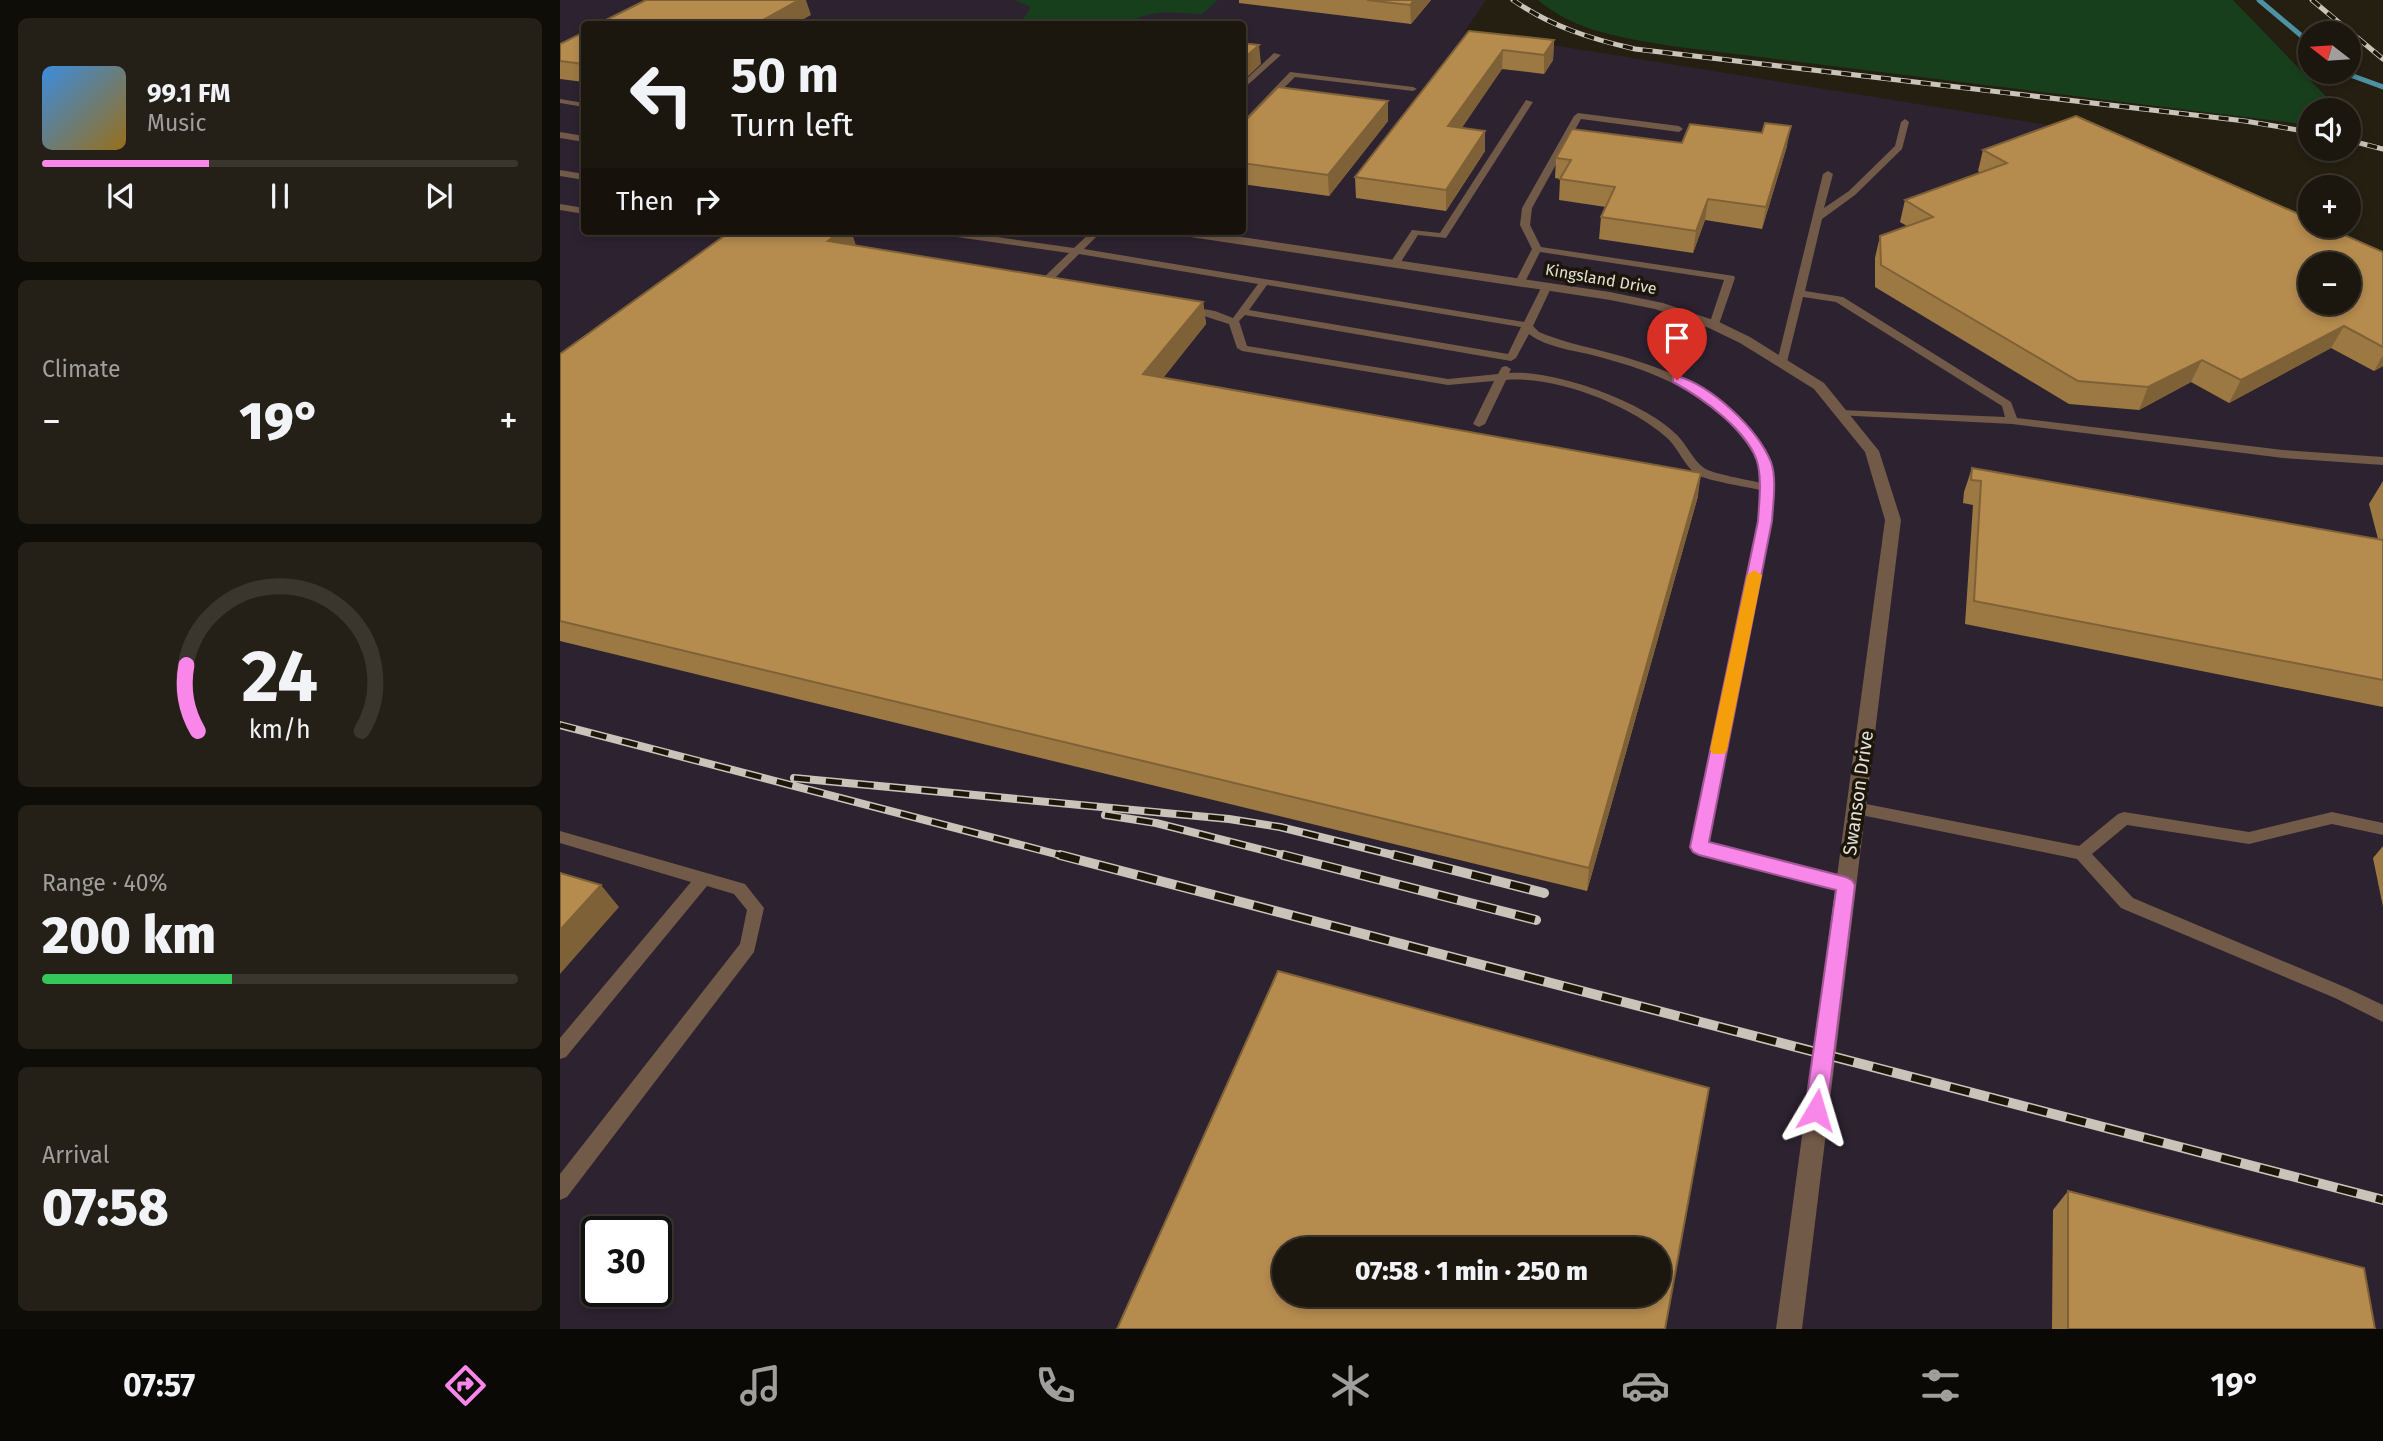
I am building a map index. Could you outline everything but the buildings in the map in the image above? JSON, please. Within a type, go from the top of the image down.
[{"type":"street","points":[[560,135],[581,138]]},
{"type":"street","name":"Kingsland Drive","points":[[1204,235],[1547,286],[1658,306],[1714,325],[1783,362],[1819,386],[1872,451],[1893,520],[1891,548]]},
{"type":"street","name":"Swanson Drive","points":[[1789,1329],[1891,548]]},
{"type":"lane","points":[[1246,85],[1277,55]]},
{"type":"lane","points":[[1246,123],[1293,74],[1413,89]]},
{"type":"lane","points":[[560,101],[581,104]]},
{"type":"lane","points":[[1395,263],[1415,232],[1443,236],[1529,102]]},
{"type":"lane","points":[[1537,249],[1525,225],[1527,208],[1578,116],[1679,129]]},
{"type":"lane","points":[[1817,218],[1852,193],[1899,147],[1905,122]]},
{"type":"lane","points":[[560,173],[581,176]]},
{"type":"lane","points":[[1783,362],[1828,174]]},
{"type":"lane","points":[[560,207],[581,210]]},
{"type":"lane","points":[[964,235],[1526,325],[1535,334],[1549,340],[1656,369],[1698,390],[1740,424],[1765,463],[1767,488],[1765,521],[1699,847],[1846,885]]},
{"type":"lane","points":[[1068,288],[1042,284],[1093,235]]},
{"type":"lane","points":[[1520,282],[1537,249]]},
{"type":"lane","points":[[1537,249],[1730,278],[1714,325]]},
{"type":"lane","points":[[1234,322],[1264,282]]},
{"type":"lane","points":[[1479,424],[1547,286]]},
{"type":"lane","points":[[1799,293],[1839,299],[2007,404],[2012,421]]},
{"type":"lane","points":[[1172,306],[1211,313],[1234,322]]},
{"type":"lane","points":[[1242,312],[1511,358]]},
{"type":"lane","points":[[1234,322],[1241,348],[1448,382],[1503,375],[1527,375],[1593,392],[1638,412],[1672,436],[1700,472],[1767,488]]},
{"type":"lane","points":[[1840,413],[2012,421],[2283,454],[2383,461]]},
{"type":"lane","points":[[1856,808],[2082,853],[2127,903],[2341,993],[2383,1014]]},
{"type":"lane","points":[[2082,853],[2124,818],[2249,838],[2332,818],[2383,829]]},
{"type":"lane","points":[[560,837],[739,889],[756,908],[748,947],[560,1190]]},
{"type":"lane","points":[[560,1051],[703,879]]},
{"type":"shaded area","points":[[560,0],[1486,0],[1465,31],[2103,134],[2298,227],[2298,238],[2322,238],[2351,252],[2298,252],[2298,315],[2361,315],[2361,257],[2383,267],[2383,1329],[560,1329]]},
{"type":"green space","points":[[1014,0],[1218,0],[1202,14],[1155,13],[1134,21],[1023,21],[1030,10],[1029,6]]},
{"type":"green space","points":[[1538,0],[2233,0],[2298,67],[2298,84],[2314,84],[2327,98],[2298,98],[2298,124],[1671,46],[1584,27],[1552,11]]},
{"type":"waterway","points":[[2259,0],[2298,33]]},
{"type":"waterway","points":[[2361,79],[2383,87]]},
{"type":"railway","points":[[1513,0],[1571,31],[1635,49],[2245,121],[2298,130]]},
{"type":"railway","points":[[2312,0],[2383,59]]},
{"type":"railway","points":[[2361,143],[2383,149]]},
{"type":"railway","points":[[560,725],[1067,857]]},
{"type":"railway","points":[[794,778],[1229,819],[1280,827],[1401,857]]},
{"type":"railway","points":[[1105,815],[1156,823],[1290,857]]},
{"type":"railway","points":[[1060,855],[2383,1200]]},
{"type":"railway","points":[[1283,855],[1536,920]]},
{"type":"railway","points":[[1394,855],[1544,893]]},
{"type":"slow traffic","points":[[1719,750],[1754,575]]},
{"type":"route","points":[[1677,380],[1698,390],[1740,424],[1765,463],[1767,488],[1765,521],[1699,847],[1846,885],[1816,1110]]}]
